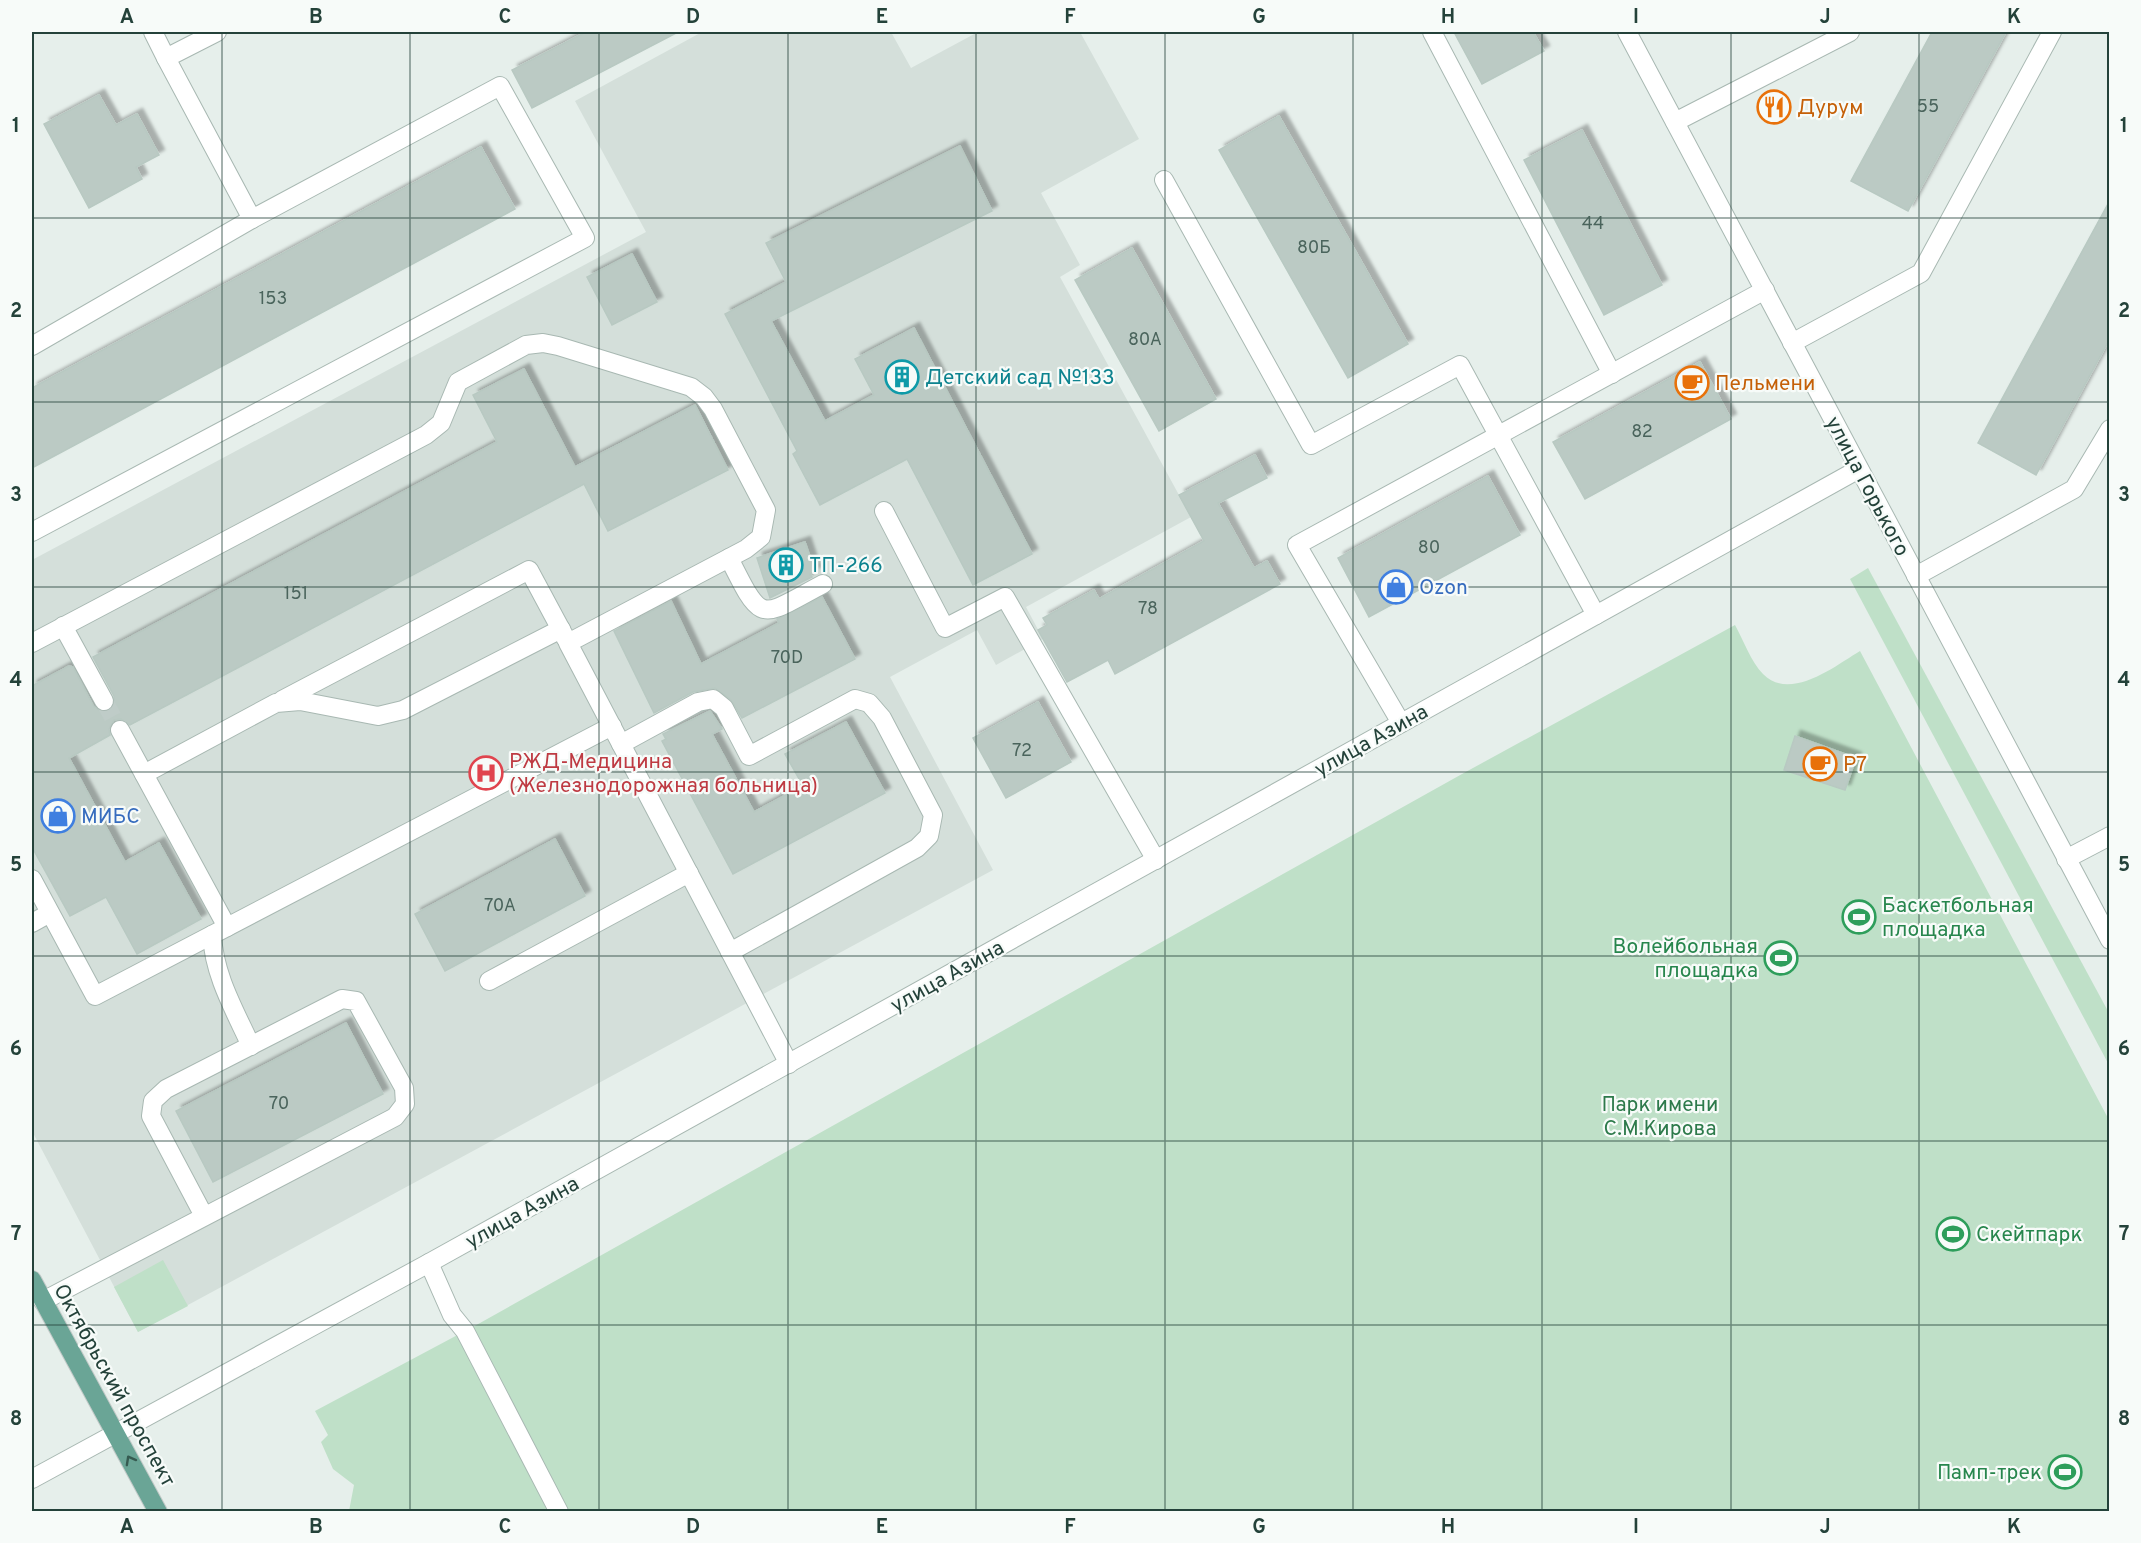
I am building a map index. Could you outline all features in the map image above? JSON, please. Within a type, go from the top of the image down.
[{"type":"main road","name":"Октябрьский проспект","points":[[32,1280],[158,1512]]},
{"type":"street","points":[[153,32],[252,219]]},
{"type":"street","points":[[166,58],[217,32]]},
{"type":"street","points":[[1432,32],[1612,374]]},
{"type":"street","name":"улица Горького","points":[[1627,32],[2109,940]]},
{"type":"street","points":[[1675,122],[1850,32]]},
{"type":"street","points":[[1792,343],[1921,273],[2052,32]]},
{"type":"street","points":[[32,346],[252,219],[500,86],[585,238],[32,532]]},
{"type":"street","points":[[1164,180],[1311,445],[1460,364],[1596,615]]},
{"type":"street","points":[[1401,723],[1297,545],[1765,290]]},
{"type":"street","points":[[32,643],[426,435],[441,423],[458,382],[526,345],[543,343],[558,346],[691,387],[704,397],[766,510],[761,537],[729,558],[403,710],[378,716],[300,700],[276,704]]},
{"type":"street","points":[[1916,576],[2074,489],[2109,429]]},
{"type":"street","name":"улица Азина","points":[[32,1479],[789,1064],[1859,469]]},
{"type":"street","points":[[884,511],[945,628],[1005,597],[1156,860]]},
{"type":"street","points":[[729,558],[751,603],[761,610],[772,611],[823,584]]},
{"type":"street","points":[[144,774],[529,570],[789,1064]]},
{"type":"street","points":[[63,626],[104,701]]},
{"type":"street","points":[[621,744],[698,702],[713,699],[724,708],[749,756],[855,699],[869,703],[882,718],[933,815],[929,836],[917,848],[730,952]]},
{"type":"street","points":[[32,879],[95,996],[612,726]]},
{"type":"street","points":[[120,730],[144,774],[219,931],[213,957],[219,976],[251,1046]]},
{"type":"street","points":[[2066,859],[2109,836]]},
{"type":"street","points":[[489,981],[689,873]]},
{"type":"street","points":[[32,923],[50,913]]},
{"type":"street","points":[[43,1301],[394,1117],[405,1104],[404,1088],[356,1001],[342,999],[166,1089],[153,1101],[151,1116],[204,1216]]},
{"type":"street","points":[[429,1263],[452,1315],[465,1331],[559,1512]]},
{"type":"shaded area","name":"РЖД-Медицина (Железнодорожная больница)","points":[[702,32],[891,32],[911,68],[978,32],[1080,32],[1139,139],[1041,193],[1080,265],[1060,277],[1191,517],[1026,607],[1043,639],[996,665],[977,630],[890,677],[993,870],[138,1332],[32,1131],[32,560],[646,232],[575,101]]},
{"type":"green space","points":[[1868,568],[2109,1013],[2109,1065],[1850,579]]},
{"type":"green space","name":"Парк имени С.М.Кирова","points":[[1735,625],[1759,669],[1774,682],[1799,683],[1812,679],[1860,651],[2109,1120],[2109,1511],[349,1511],[354,1485],[333,1469],[321,1442],[328,1435],[315,1411],[480,1323],[1462,774]]},
{"type":"green space","points":[[163,1260],[188,1306],[138,1332],[114,1287]]},
{"type":"building","points":[[586,32],[678,32],[532,108],[512,70]]},
{"type":"building","points":[[1454,32],[1533,32],[1544,51],[1482,84]]},
{"type":"building","points":[[1932,32],[2006,32],[1908,211],[1851,181]]},
{"type":"building","points":[[99,95],[116,125],[137,114],[159,155],[136,167],[142,179],[89,208],[44,124]]},
{"type":"building","points":[[1279,116],[1408,344],[1348,378],[1219,150]]},
{"type":"building","points":[[1582,130],[1662,285],[1604,315],[1524,160]]},
{"type":"building","name":"Детский сад №133","points":[[960,146],[992,211],[771,321],[825,421],[874,395],[855,359],[914,328],[1032,554],[973,585],[907,459],[820,505],[793,454],[797,451],[725,314],[786,282],[766,243]]},
{"type":"building","points":[[481,147],[515,209],[32,468],[32,388]]},
{"type":"building","points":[[2109,202],[2109,340],[2036,475],[1978,443]]},
{"type":"building","points":[[1132,248],[1216,399],[1159,431],[1075,280]]},
{"type":"building","points":[[632,254],[657,302],[612,325],[587,277]]},
{"type":"building","points":[[1700,362],[1731,419],[1585,499],[1553,442]]},
{"type":"building","points":[[524,369],[575,467],[695,405],[728,470],[608,531],[584,484],[130,725],[121,719],[114,720],[109,729],[110,735],[69,758],[125,862],[159,843],[201,919],[137,954],[106,897],[70,916],[32,847],[32,686],[69,666],[73,667],[94,707],[103,712],[110,711],[114,706],[114,696],[93,657],[497,442],[473,395]]},
{"type":"building","points":[[1255,455],[1267,478],[1218,503],[1254,568],[1267,561],[1280,584],[1115,674],[1108,660],[1067,682],[1038,630],[1047,625],[1043,618],[1094,590],[1099,599],[1204,541],[1179,495]]},
{"type":"building","points":[[1488,476],[1520,535],[1369,617],[1338,558]]},
{"type":"building","name":"ТП-266","points":[[805,542],[815,572],[810,574],[812,577],[770,598],[757,558]]},
{"type":"building","points":[[822,597],[855,659],[742,718],[731,700],[715,688],[693,692],[654,713],[614,631],[671,601],[701,664],[779,623],[777,619]]},
{"type":"building","points":[[1038,702],[1071,762],[1006,798],[973,738]]},
{"type":"building","points":[[710,711],[722,729],[712,734],[754,812],[803,786],[785,754],[846,722],[885,793],[733,874],[662,741],[666,739],[663,734]]},
{"type":"building","name":"Р7","points":[[1795,736],[1856,758],[1845,790],[1784,770]]},
{"type":"building","points":[[555,839],[585,896],[445,971],[415,914]]},
{"type":"building","points":[[346,1023],[383,1094],[213,1182],[176,1111]]},
{"type":"tunnel","points":[[104,701],[120,730]]},
{"type":"place","name":"Дурум","points":[[1774,107]]},
{"type":"place","name":"Детский сад №133","points":[[902,377]]},
{"type":"place","name":"Пельмени","points":[[1692,383]]},
{"type":"place","name":"ТП-266","points":[[786,565]]},
{"type":"place","name":"Ozon","points":[[1396,587]]},
{"type":"place","name":"Р7","points":[[1820,764]]},
{"type":"place","name":"РЖД-Медицина (Железнодорожная больница)","points":[[486,773]]},
{"type":"place","name":"МИБС","points":[[58,816]]},
{"type":"place","name":"Баскетбольная площадка","points":[[1859,917]]},
{"type":"place","name":"Волейбольная площадка","points":[[1781,958]]},
{"type":"place","name":"Скейтпарк","points":[[1953,1234]]},
{"type":"place","name":"Памп-трек","points":[[2065,1472]]}]
